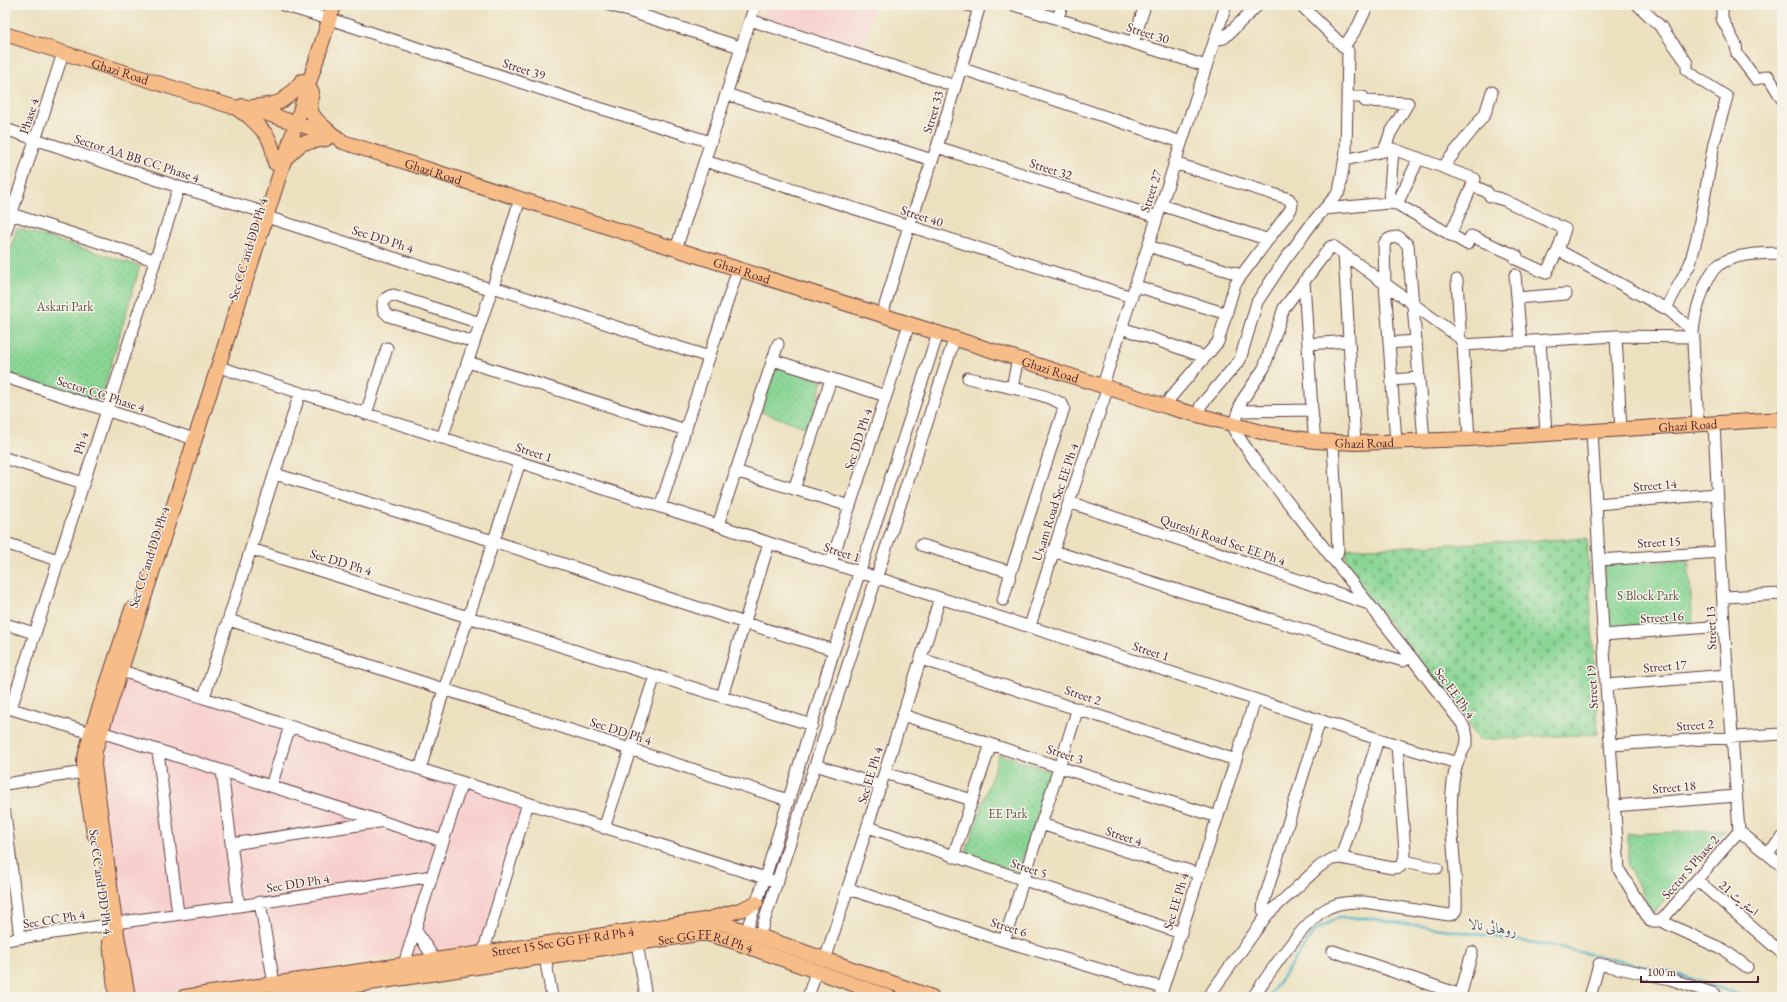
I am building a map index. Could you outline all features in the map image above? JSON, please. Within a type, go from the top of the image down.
[{"type":"main road","name":"Sec CC and DD Ph 4","points":[[128,997],[112,924],[84,772],[84,761],[122,671],[219,367],[280,161],[326,14],[334,5]]},
{"type":"main road","name":"Ghazi Road","points":[[5,34],[909,324],[955,337],[1168,407],[1269,434],[1315,441],[1355,443],[1396,442],[1621,430],[1782,419]]},
{"type":"main road","points":[[243,110],[278,104],[306,81],[314,87],[310,102],[311,112],[335,139]]},
{"type":"main road","points":[[243,110],[265,132],[280,161],[302,143],[335,139]]},
{"type":"main road","name":"Sec CC and DD Ph 4","points":[[116,997],[112,924],[94,765],[96,732],[188,437],[264,214]]},
{"type":"main road","points":[[705,920],[740,910],[756,903]]},
{"type":"main road","name":"Street 15 Sec GG FF Rd Ph 4","points":[[184,997],[275,990],[404,964],[439,964],[483,953],[705,920],[725,924],[932,997]]},
{"type":"main road","name":"Sec GG FF Rd Ph 4","points":[[275,990],[439,964],[545,957],[698,934],[708,934],[890,997]]},
{"type":"street","points":[[283,5],[326,14]]},
{"type":"street","points":[[610,5],[740,47]]},
{"type":"street","points":[[676,249],[740,47],[755,5]]},
{"type":"street","points":[[967,5],[980,7]]},
{"type":"street","name":"Street 30","points":[[1014,5],[1206,66]]},
{"type":"street","points":[[1058,18],[1062,5]]},
{"type":"street","points":[[1133,43],[1144,5]]},
{"type":"street","name":"Street 27","points":[[1106,386],[1122,328],[1226,5]]},
{"type":"street","points":[[1215,40],[1224,38],[1258,5]]},
{"type":"street","points":[[1198,416],[1201,405],[1240,360],[1257,302],[1284,261],[1339,192],[1346,151],[1348,51],[1301,5]]},
{"type":"street","points":[[1344,47],[1358,26],[1368,5]]},
{"type":"street","points":[[1638,5],[1662,28],[1687,63],[1687,70],[1727,97],[1714,143],[1698,233],[1690,264],[1666,308]]},
{"type":"street","points":[[1722,5],[1722,19],[1736,46],[1738,54],[1756,79],[1768,76],[1782,99]]},
{"type":"street","name":"Street 33","points":[[882,315],[909,226],[937,147],[960,68],[980,7]]},
{"type":"street","name":"Street 39","points":[[326,14],[579,101],[711,142]]},
{"type":"street","points":[[750,20],[955,86]]},
{"type":"street","name":"Phase 4","points":[[5,234],[8,213],[36,139],[63,53]]},
{"type":"street","points":[[960,68],[1181,142]]},
{"type":"street","points":[[1443,167],[1485,114],[1492,92]]},
{"type":"street","points":[[726,94],[932,160]]},
{"type":"street","points":[[1347,97],[1364,98],[1365,101],[1408,103],[1390,134],[1388,150],[1393,204]]},
{"type":"street","name":"Sector AA BB CC Phase 4","points":[[5,129],[264,214]]},
{"type":"street","name":"Street 32","points":[[937,147],[1157,218]]},
{"type":"street","points":[[1345,160],[1388,150],[1419,158],[1475,179],[1450,235]]},
{"type":"street","points":[[1393,204],[1419,158]]},
{"type":"street","name":"Street 40","points":[[704,162],[1132,297]]},
{"type":"street","points":[[1168,407],[1170,398],[1218,342],[1235,284],[1266,241],[1291,210],[1292,204],[1288,199],[1174,163]]},
{"type":"street","points":[[1324,209],[1393,204],[1467,244],[1471,236],[1517,256],[1516,259],[1546,273],[1558,250],[1565,229],[1504,200],[1490,196],[1487,192],[1472,185]]},
{"type":"street","name":"Ph 4","points":[[8,708],[58,560],[154,260],[179,187]]},
{"type":"street","points":[[442,438],[520,199]]},
{"type":"street","points":[[1161,205],[1263,238],[1266,241]]},
{"type":"street","points":[[8,213],[154,260]]},
{"type":"street","name":"Sec DD Ph 4","points":[[264,214],[709,357]]},
{"type":"street","points":[[1396,442],[1385,284],[1384,244],[1388,239],[1400,237],[1408,245],[1424,441]]},
{"type":"street","points":[[1148,246],[1241,275]]},
{"type":"street","points":[[1234,425],[1243,397],[1264,368],[1284,308],[1330,247],[1333,246],[1460,340],[1521,342],[1616,336],[1694,334]]},
{"type":"street","points":[[1558,250],[1666,308],[1694,334]]},
{"type":"street","points":[[1698,425],[1694,334],[1703,289],[1718,265],[1727,260],[1746,256],[1782,253]]},
{"type":"street","points":[[1344,254],[1355,443]]},
{"type":"street","points":[[660,507],[738,269]]},
{"type":"street","points":[[1515,275],[1521,342]]},
{"type":"street","points":[[1457,280],[1460,340],[1469,439]]},
{"type":"street","points":[[1304,281],[1315,441]]},
{"type":"street","points":[[1136,286],[1227,314]]},
{"type":"street","points":[[1517,298],[1566,294]]},
{"type":"street","points":[[474,342],[389,316],[384,311],[383,302],[386,297],[393,295],[480,323]]},
{"type":"street","name":"Sec DD Ph 4","points":[[831,562],[909,324]]},
{"type":"street","points":[[1122,328],[1205,357]]},
{"type":"street","points":[[746,932],[765,878],[834,650],[938,332]]},
{"type":"street","points":[[1616,336],[1621,430]]},
{"type":"street","points":[[760,937],[955,337]]},
{"type":"street","points":[[1308,344],[1349,341]]},
{"type":"street","points":[[1389,343],[1416,341]]},
{"type":"street","points":[[1540,341],[1546,433]]},
{"type":"street","points":[[718,525],[778,344]]},
{"type":"street","points":[[366,414],[387,348]]},
{"type":"street","points":[[1012,388],[1018,358]]},
{"type":"street","points":[[773,360],[886,396]]},
{"type":"street","points":[[468,362],[686,430]]},
{"type":"street","name":"Street 1","points":[[219,367],[718,525],[769,543],[1030,626],[1255,700],[1457,763]]},
{"type":"street","name":"Sector CC Phase 4","points":[[5,377],[188,437]]},
{"type":"street","points":[[968,378],[1012,388],[1059,402],[1064,408],[1003,600]]},
{"type":"street","points":[[1392,380],[1419,378]]},
{"type":"street","points":[[794,489],[831,379]]},
{"type":"street","name":"Us,am Road Sec EE Ph 4","points":[[1030,626],[1106,386]]},
{"type":"street","points":[[204,697],[300,393]]},
{"type":"street","points":[[1238,411],[1312,410]]},
{"type":"street","name":"Street 13","points":[[1714,424],[1727,675],[1739,831]]},
{"type":"street","name":"Sec EE Ph 4","points":[[1234,425],[1236,434],[1255,461],[1411,657],[1466,731],[1467,744],[1457,763],[1453,780],[1450,808],[1456,905],[1453,914],[1438,914],[1364,902],[1352,902],[1328,908],[1310,921],[1253,997]]},
{"type":"street","name":"Street 19","points":[[1592,431],[1602,635],[1619,870],[1650,920],[1661,922],[1724,950],[1747,967]]},
{"type":"street","points":[[1331,558],[1337,554],[1338,550],[1333,442]]},
{"type":"street","points":[[5,458],[83,482]]},
{"type":"street","points":[[420,769],[444,690],[520,462]]},
{"type":"street","points":[[736,471],[850,506]]},
{"type":"street","points":[[275,474],[493,541],[744,624],[834,650]]},
{"type":"street","name":"Street 14","points":[[1596,504],[1717,494]]},
{"type":"street","name":"Qureshi Road Sec EE Ph 4","points":[[1069,502],[1369,604]]},
{"type":"street","points":[[5,543],[58,560]]},
{"type":"street","points":[[722,696],[769,543]]},
{"type":"street","points":[[922,545],[1011,572]]},
{"type":"street","name":"Sec DD Ph 4","points":[[251,549],[812,725]]},
{"type":"street","points":[[1053,551],[1404,661],[1411,657]]},
{"type":"street","name":"Street 15","points":[[1599,560],[1720,552]]},
{"type":"street","points":[[1724,597],[1782,594]]},
{"type":"street","name":"Sec EE Ph 4","points":[[825,960],[922,659],[940,598]]},
{"type":"street","name":"Sec DD Ph 4","points":[[229,620],[788,800]]},
{"type":"street","points":[[5,624],[34,633]]},
{"type":"street","name":"Street 16","points":[[1602,635],[1724,626]]},
{"type":"street","name":"Street 2","points":[[922,659],[1236,760]]},
{"type":"street","points":[[122,671],[528,804],[778,882]]},
{"type":"street","name":"Street 17","points":[[1606,685],[1727,675]]},
{"type":"street","points":[[604,828],[655,676]]},
{"type":"street","name":"Sec EE Ph 4","points":[[1162,992],[1255,700]]},
{"type":"street","points":[[8,708],[96,732],[443,841]]},
{"type":"street","points":[[1004,941],[1022,880],[1078,708]]},
{"type":"street","name":"Street 3","points":[[904,715],[1059,767],[1218,817]]},
{"type":"street","points":[[1267,915],[1263,910],[1264,900],[1320,720]]},
{"type":"street","points":[[271,786],[290,726]]},
{"type":"street","name":"Street 2","points":[[1611,745],[1782,734]]},
{"type":"street","points":[[1341,858],[1378,739]]},
{"type":"street","points":[[953,857],[991,744]]},
{"type":"street","points":[[1208,997],[1267,915],[1320,866],[1332,859],[1341,858],[1392,868],[1400,867],[1404,861],[1405,852],[1397,745]]},
{"type":"street","points":[[158,751],[178,914]]},
{"type":"street","points":[[816,765],[881,786]]},
{"type":"street","points":[[222,771],[239,906]]},
{"type":"street","points":[[5,784],[84,772]]},
{"type":"street","points":[[885,773],[972,800]]},
{"type":"street","points":[[404,964],[462,782]]},
{"type":"street","name":"Street 18","points":[[1614,806],[1736,796]]},
{"type":"street","points":[[483,953],[528,804]]},
{"type":"street","points":[[5,814],[20,938]]},
{"type":"street","points":[[232,844],[379,821]]},
{"type":"street","name":"Street 4","points":[[1041,824],[1199,874]]},
{"type":"street","name":"Street 5","points":[[868,827],[1181,933]]},
{"type":"street","points":[[1739,831],[1768,853],[1782,866]]},
{"type":"street","name":"Sector S Phase 2","points":[[1661,922],[1739,831]]},
{"type":"street","points":[[1768,853],[1782,838]]},
{"type":"street","points":[[1404,861],[1437,868]]},
{"type":"street","name":"Sec DD Ph 4","points":[[112,924],[432,876]]},
{"type":"street","name":"اسٹریٹ 21","points":[[1697,880],[1782,953]]},
{"type":"street","name":"Street 6","points":[[848,889],[1162,992]]},
{"type":"street","points":[[260,902],[275,990]]},
{"type":"street","name":"Sec CC Ph 4","points":[[5,940],[112,924]]},
{"type":"street","points":[[415,929],[439,964]]},
{"type":"street","points":[[637,943],[646,997]]},
{"type":"street","points":[[1332,951],[1460,996],[1472,952]]},
{"type":"street","points":[[545,957],[552,997]]},
{"type":"street","points":[[1590,997],[1599,964],[1670,979],[1715,994]]},
{"type":"street","points":[[808,997],[816,972]]},
{"type":"shaded area","points":[[766,5],[875,5],[862,46],[763,16]]},
{"type":"shaded area","points":[[121,674],[524,806],[482,944],[135,996],[96,765]]},
{"type":"green space","name":"Askari Park","points":[[17,228],[140,266],[100,402],[5,373],[5,266]]},
{"type":"green space","points":[[777,365],[823,381],[808,428],[761,412]]},
{"type":"green space","points":[[1587,538],[1598,734],[1478,740],[1466,718],[1348,571],[1345,549]]},
{"type":"green space","name":"S Block Park","points":[[1688,560],[1693,624],[1609,629],[1604,565]]},
{"type":"green space","name":"EE Park","points":[[999,754],[1052,771],[1018,873],[965,855]]},
{"type":"green space","points":[[1725,830],[1653,913],[1628,866],[1628,834]]},
{"type":"waterway","name":"روہائی نالا","points":[[1268,997],[1316,930],[1337,918],[1367,918],[1549,945],[1677,974],[1746,997]]}]
